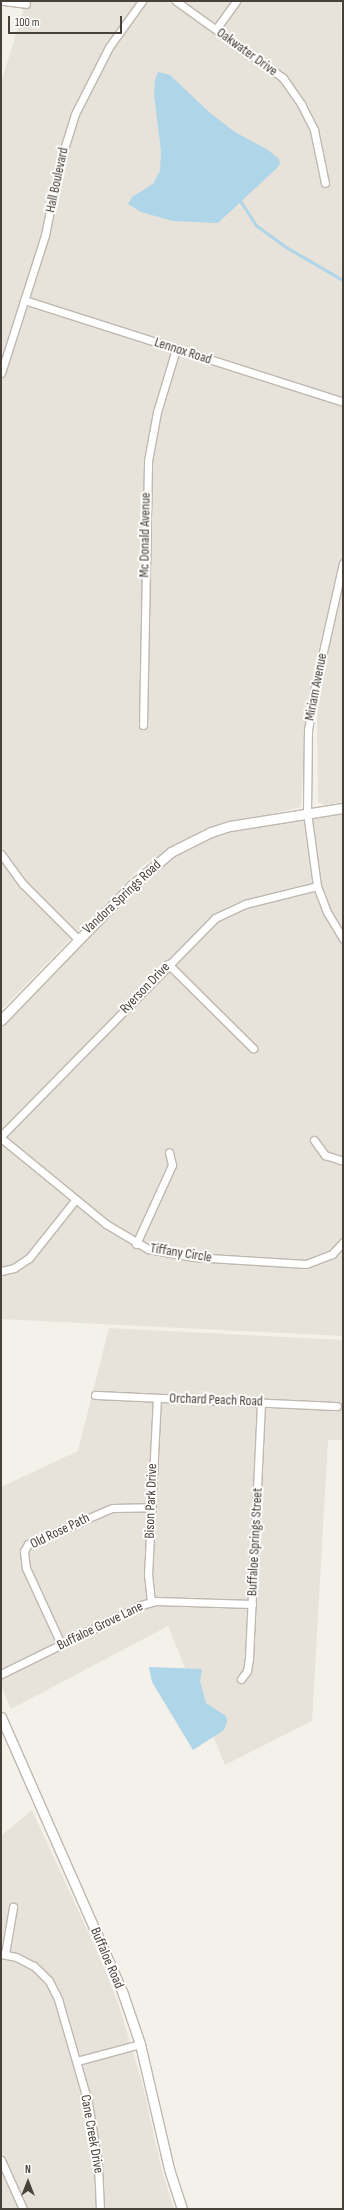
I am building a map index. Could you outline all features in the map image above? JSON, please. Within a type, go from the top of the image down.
[{"type":"street","points":[[3,1],[26,4]]},
{"type":"street","name":"Hall Boulevard","points":[[1,373],[45,235],[60,162],[75,114],[109,47],[142,1]]},
{"type":"street","name":"Oakwater Drive","points":[[176,1],[270,67],[293,92],[314,130],[325,183]]},
{"type":"street","points":[[216,29],[236,1]]},
{"type":"street","name":"Lennox Road","points":[[24,300],[343,402]]},
{"type":"street","name":"Mc Donald Avenue","points":[[143,725],[148,461],[157,412],[176,349]]},
{"type":"street","name":"Miriam Avenue","points":[[307,812],[308,730],[314,687],[343,563]]},
{"type":"street","name":"Vandora Springs Road","points":[[1,1020],[78,939],[147,871],[172,852],[210,832],[230,826],[307,812],[343,808]]},
{"type":"street","points":[[307,812],[317,886],[327,912],[343,939]]},
{"type":"street","points":[[1,854],[24,884],[78,939]]},
{"type":"street","name":"Ryerson Drive","points":[[1,1137],[168,964],[216,918],[227,911],[317,886]]},
{"type":"street","points":[[168,964],[253,1048]]},
{"type":"street","name":"Tiffany Circle","points":[[1,1137],[76,1200],[136,1244],[163,1253],[193,1257],[306,1264],[332,1254],[343,1242]]},
{"type":"street","points":[[314,1140],[325,1154],[343,1161]]},
{"type":"street","points":[[136,1244],[172,1165],[169,1152]]},
{"type":"street","points":[[1,1271],[14,1268],[29,1258],[76,1200]]},
{"type":"street","name":"Orchard Peach Road","points":[[94,1395],[336,1406]]},
{"type":"street","name":"Bison Park Drive","points":[[151,1602],[148,1575],[157,1399]]},
{"type":"street","name":"Buffaloe Springs Street","points":[[241,1679],[247,1671],[249,1658],[261,1402]]},
{"type":"street","name":"Old Rose Path","points":[[61,1644],[26,1568],[24,1551],[28,1544],[112,1508],[151,1507]]},
{"type":"street","name":"Buffaloe Grove Lane","points":[[1,1674],[141,1605],[151,1602],[252,1604]]},
{"type":"street","name":"Buffaloe Road","points":[[1,1717],[122,1994],[140,2044],[169,2169],[182,2209]]},
{"type":"street","points":[[3,1954],[13,1907]]},
{"type":"street","name":"Cane Creek Drive","points":[[3,1954],[34,1966],[51,1985],[58,1999],[77,2061],[94,2134],[101,2192],[100,2209]]},
{"type":"street","points":[[77,2061],[140,2044]]},
{"type":"street","points":[[1,2160],[23,2209]]},
{"type":"shaded area","points":[[26,1],[341,1],[343,802],[325,805],[318,802],[317,715],[306,715],[301,807],[204,829],[142,866],[1,1010],[1,83]]},
{"type":"shaded area","points":[[343,812],[343,1336],[1,1319],[1,1026],[123,900],[157,870],[187,849],[226,832],[264,822]]},
{"type":"shaded area","points":[[109,1328],[343,1340],[343,1440],[328,1440],[312,1721],[225,1765],[168,1626],[11,1709],[1,1686],[1,1487],[78,1451]]},
{"type":"shaded area","points":[[32,1810],[102,1962],[119,2006],[142,2082],[162,2171],[174,2209],[1,2209],[1,1836]]},
{"type":"water","points":[[158,72],[170,75],[210,113],[235,132],[268,150],[279,159],[280,164],[276,169],[218,223],[173,221],[141,212],[128,204],[132,197],[153,184],[160,171],[161,151],[154,95],[155,80]]},
{"type":"water","points":[[149,1667],[202,1669],[200,1681],[206,1703],[226,1716],[227,1722],[224,1730],[193,1750],[152,1682]]},
{"type":"waterway","points":[[240,200],[256,225],[288,248],[343,280]]}]
